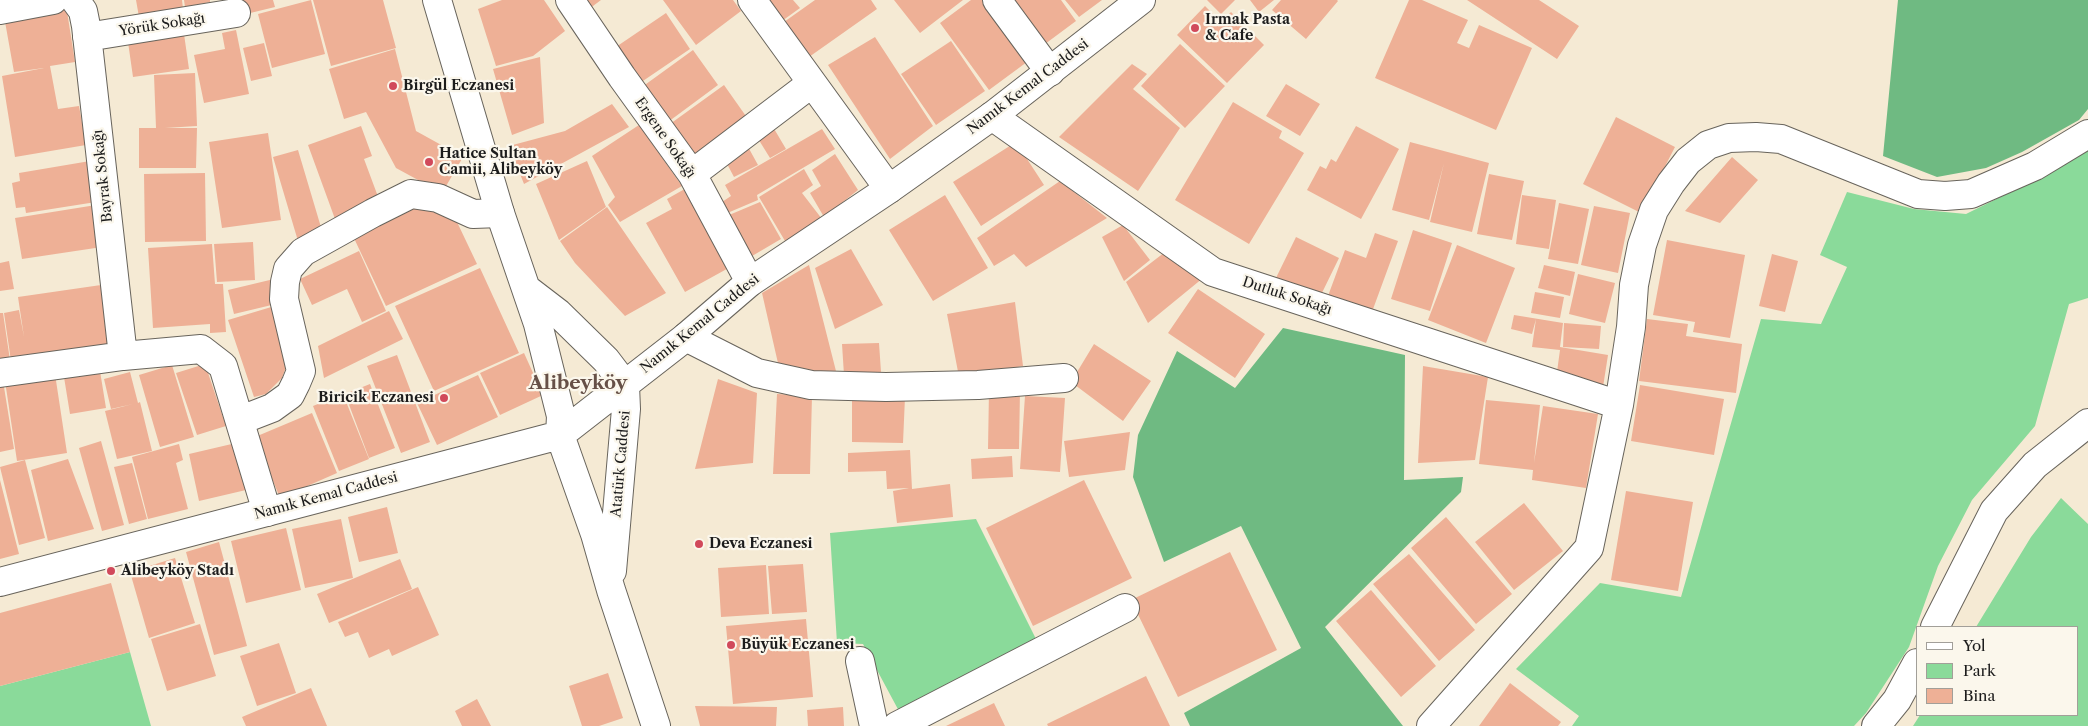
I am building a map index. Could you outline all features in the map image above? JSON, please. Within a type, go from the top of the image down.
[{"type":"street","points":[[0,10],[53,0]]},
{"type":"street","name":"Bayrak Sokağı","points":[[75,0],[83,11],[87,38],[124,356]]},
{"type":"street","name":"Atatürk Caddesi","points":[[437,0],[513,256],[528,290],[561,416],[560,435],[595,534],[611,590],[656,726]]},
{"type":"street","name":"Ergene Sokağı","points":[[570,0],[622,78],[692,174],[750,282]]},
{"type":"street","points":[[752,0],[889,189]]},
{"type":"street","points":[[997,0],[1050,72]]},
{"type":"street","name":"Namık Kemal Caddesi","points":[[0,582],[560,435],[686,337],[750,282],[889,189],[992,116],[1140,0]]},
{"type":"street","name":"Yörük Sokağı","points":[[87,38],[236,13]]},
{"type":"street","points":[[692,174],[812,83]]},
{"type":"street","name":"Dutluk Sokağı","points":[[992,116],[1213,272],[1619,405]]},
{"type":"street","points":[[1431,726],[1589,548],[1619,405],[1631,326],[1634,285],[1642,245],[1654,210],[1688,161],[1708,145],[1729,138],[1781,138],[1918,194],[1945,196],[1971,194],[2035,166],[2088,134]]},
{"type":"street","points":[[241,420],[272,408],[290,395],[301,371],[284,299],[288,269],[303,252],[364,217],[411,194],[438,198],[473,214],[500,214]]},
{"type":"street","name":"Atatürk Caddesi","points":[[528,290],[558,314],[600,354],[624,385],[626,409],[611,590]]},
{"type":"street","points":[[686,337],[757,373],[811,385],[886,387],[978,385],[1064,378]]},
{"type":"street","points":[[0,373],[124,356],[201,349],[223,366],[241,420],[267,512]]},
{"type":"street","points":[[1936,626],[1994,511],[2035,465],[2088,423]]},
{"type":"street","points":[[897,726],[1125,608]]},
{"type":"street","points":[[860,661],[874,726]]},
{"type":"street","points":[[1876,726],[1897,700],[1916,665]]},
{"type":"green space","points":[[1898,0],[2088,0],[2088,109],[2079,120],[2022,152],[1986,168],[1937,177],[1883,156]]},
{"type":"green space","points":[[2088,149],[2088,298],[2069,304],[2035,426],[1972,500],[1938,566],[1909,647],[1866,713],[1854,726],[1572,726],[1579,716],[1516,669],[1600,583],[1681,597],[1761,319],[1821,324],[1847,267],[1820,255],[1847,192],[1914,209],[1966,214],[2055,170]]},
{"type":"green space","points":[[1283,328],[1405,355],[1404,480],[1463,477],[1461,492],[1325,627],[1403,726],[1190,726],[1184,713],[1301,648],[1241,526],[1164,562],[1133,477],[1138,435],[1177,351],[1235,388]]},
{"type":"green space","points":[[2061,498],[2088,524],[2088,726],[1913,726],[1919,716],[2078,716],[2078,626],[1977,626],[2031,537]]},
{"type":"green space","points":[[976,519],[1036,639],[900,713],[863,644],[837,643],[830,533]]},
{"type":"green space","points":[[130,652],[151,726],[0,726],[0,686]]},
{"type":"building","points":[[136,0],[182,0],[183,9],[139,17]]},
{"type":"building","points":[[184,0],[210,0],[210,2],[185,7]]},
{"type":"building","points":[[238,0],[273,0],[275,7],[242,15]]},
{"type":"building","points":[[311,0],[325,54],[272,68],[258,14]]},
{"type":"building","points":[[313,0],[383,0],[396,48],[331,66]]},
{"type":"building","points":[[502,0],[544,0],[565,31],[533,56],[496,66],[478,9]]},
{"type":"building","points":[[583,0],[601,0],[589,9]]},
{"type":"building","points":[[663,0],[733,0],[741,11],[696,45]]},
{"type":"building","points":[[767,0],[793,0],[800,8],[782,21]]},
{"type":"building","points":[[815,0],[871,0],[877,9],[809,57],[784,22]]},
{"type":"building","points":[[894,0],[963,0],[920,33]]},
{"type":"building","points":[[971,0],[988,0],[1031,59],[989,90],[940,23]]},
{"type":"building","points":[[1014,0],[1061,0],[1076,21],[1041,47]]},
{"type":"building","points":[[1065,0],[1102,0],[1079,17]]},
{"type":"building","points":[[1207,0],[1235,0],[1221,14]]},
{"type":"building","points":[[1250,0],[1274,0],[1259,12]]},
{"type":"building","points":[[1281,0],[1338,1],[1306,39],[1272,10]]},
{"type":"building","points":[[1409,0],[1422,0],[1468,20],[1457,43],[1469,48],[1479,25],[1532,48],[1496,130],[1375,78]]},
{"type":"building","points":[[1467,0],[1539,0],[1579,26],[1557,59]]},
{"type":"building","points":[[66,5],[75,62],[50,66],[58,109],[79,106],[86,145],[15,157],[2,76],[44,68],[14,72],[4,16]]},
{"type":"building","points":[[1205,6],[1221,22],[1231,12],[1264,45],[1227,83],[1177,35]]},
{"type":"building","points":[[666,13],[690,49],[637,85],[613,49]]},
{"type":"building","points":[[183,27],[189,69],[133,77],[127,35]]},
{"type":"building","points":[[236,30],[249,94],[204,103],[194,55],[225,49],[222,33]]},
{"type":"building","points":[[875,37],[933,126],[890,159],[828,65]]},
{"type":"building","points":[[951,41],[985,91],[936,125],[901,74]]},
{"type":"building","points":[[264,43],[272,76],[251,81],[243,48]]},
{"type":"building","points":[[1180,44],[1225,86],[1185,128],[1141,86]]},
{"type":"building","points":[[395,49],[416,131],[463,157],[442,193],[396,168],[366,112],[344,119],[329,69]]},
{"type":"building","points":[[693,50],[718,85],[668,122],[642,87]]},
{"type":"building","points":[[540,57],[544,123],[512,135],[493,69]]},
{"type":"building","points":[[1132,64],[1147,74],[1133,89],[1180,128],[1138,191],[1059,137]]},
{"type":"building","points":[[195,73],[197,126],[165,128],[197,128],[196,168],[139,168],[139,128],[156,128],[154,75]]},
{"type":"building","points":[[1286,84],[1320,104],[1300,136],[1266,116]]},
{"type":"building","points":[[724,85],[748,119],[695,158],[670,124]]},
{"type":"building","points":[[1233,102],[1282,131],[1279,138],[1304,153],[1249,244],[1175,200]]},
{"type":"building","points":[[612,104],[629,127],[524,184],[509,146],[565,131]]},
{"type":"building","points":[[1616,117],[1675,147],[1641,213],[1583,184]]},
{"type":"building","points":[[639,125],[682,186],[620,222],[608,205],[615,197],[592,156]]},
{"type":"building","points":[[361,126],[372,156],[364,159],[380,202],[335,219],[308,145]]},
{"type":"building","points":[[1356,126],[1399,149],[1361,219],[1307,190],[1320,166],[1326,169],[1331,159],[1336,162]]},
{"type":"building","points":[[773,127],[786,149],[770,158],[757,137]]},
{"type":"building","points":[[822,129],[835,149],[757,195],[758,200],[725,214],[719,204],[731,196],[725,185]]},
{"type":"building","points":[[268,133],[281,220],[222,228],[209,142]]},
{"type":"building","points":[[1016,142],[1044,185],[981,226],[953,182]]},
{"type":"building","points":[[1410,142],[1489,163],[1472,232],[1430,222],[1444,163],[1429,220],[1392,210]]},
{"type":"building","points":[[747,145],[758,165],[734,177],[726,162]]},
{"type":"building","points":[[298,150],[323,234],[298,241],[273,157]]},
{"type":"building","points":[[835,154],[858,190],[824,217],[810,193],[821,186],[812,170]]},
{"type":"building","points":[[1732,157],[1758,180],[1720,223],[1685,211]]},
{"type":"building","points":[[90,161],[96,202],[26,213],[25,207],[16,208],[12,183],[20,181],[19,173]]},
{"type":"building","points":[[587,161],[606,207],[559,240],[536,184]]},
{"type":"building","points":[[804,169],[813,185],[802,193],[822,219],[788,246],[759,197]]},
{"type":"building","points":[[205,173],[206,241],[145,242],[144,174]]},
{"type":"building","points":[[1489,174],[1524,181],[1512,240],[1477,234]]},
{"type":"building","points":[[1060,181],[1107,218],[1026,267],[1014,254],[994,266],[977,238]]},
{"type":"building","points":[[690,186],[734,265],[685,292],[646,223],[672,209],[667,199]]},
{"type":"building","points":[[945,195],[988,268],[933,301],[889,230]]},
{"type":"building","points":[[1522,195],[1556,200],[1549,249],[1516,244]]},
{"type":"building","points":[[760,202],[781,239],[747,259],[722,218]]},
{"type":"building","points":[[419,203],[457,222],[477,264],[386,306],[352,234]]},
{"type":"building","points":[[1559,203],[1589,209],[1578,264],[1548,259]]},
{"type":"building","points":[[96,205],[102,247],[22,259],[15,218]]},
{"type":"building","points":[[1594,206],[1630,213],[1618,273],[1581,265]]},
{"type":"building","points":[[607,207],[666,293],[625,316],[575,263],[560,241]]},
{"type":"building","points":[[1123,225],[1150,260],[1124,281],[1102,237]]},
{"type":"building","points":[[1413,230],[1452,243],[1430,311],[1391,299]]},
{"type":"building","points":[[1375,233],[1398,241],[1369,320],[1325,304],[1345,250],[1366,258]]},
{"type":"building","points":[[1296,237],[1339,258],[1318,301],[1275,280]]},
{"type":"building","points":[[1667,240],[1745,255],[1730,338],[1693,332],[1695,322],[1653,315]]},
{"type":"building","points":[[253,242],[255,280],[217,282],[214,244]]},
{"type":"building","points":[[212,244],[215,284],[223,284],[226,332],[210,333],[210,324],[153,328],[148,248]]},
{"type":"building","points":[[1457,245],[1515,268],[1486,343],[1428,320]]},
{"type":"building","points":[[851,249],[883,305],[835,329],[815,268]]},
{"type":"building","points":[[1169,249],[1203,278],[1148,323],[1126,282]]},
{"type":"building","points":[[359,251],[386,311],[362,322],[347,289],[312,305],[300,279]]},
{"type":"building","points":[[1772,254],[1798,261],[1785,312],[1759,306]]},
{"type":"building","points":[[9,261],[14,289],[0,291],[0,263]]},
{"type":"building","points":[[809,265],[837,375],[780,372],[762,293]]},
{"type":"building","points":[[1544,265],[1575,272],[1570,296],[1538,288]]},
{"type":"building","points":[[480,268],[519,353],[434,391],[395,306]]},
{"type":"building","points":[[1578,274],[1615,283],[1605,323],[1569,314]]},
{"type":"building","points":[[274,279],[280,303],[234,314],[228,290]]},
{"type":"building","points":[[101,285],[110,347],[11,361],[4,313],[19,310],[24,337],[18,297]]},
{"type":"building","points":[[1198,289],[1265,334],[1235,378],[1168,333]]},
{"type":"building","points":[[1535,292],[1564,297],[1560,318],[1531,313]]},
{"type":"building","points":[[1015,302],[1023,366],[959,377],[947,314]]},
{"type":"building","points":[[278,305],[291,353],[282,378],[266,394],[254,397],[228,320]]},
{"type":"building","points":[[389,311],[403,339],[324,378],[318,346]]},
{"type":"building","points":[[0,313],[3,313],[11,367],[0,369]]},
{"type":"building","points":[[1514,315],[1563,323],[1560,347],[1608,355],[1603,387],[1556,379],[1560,350],[1532,347],[1536,319],[1532,334],[1511,329]]},
{"type":"building","points":[[1647,319],[1688,324],[1686,336],[1742,344],[1736,393],[1639,381]]},
{"type":"building","points":[[1564,323],[1601,326],[1599,349],[1563,347]]},
{"type":"building","points":[[879,343],[881,372],[844,375],[842,344]]},
{"type":"building","points":[[1094,344],[1151,381],[1123,421],[1071,382]]},
{"type":"building","points":[[524,353],[543,395],[500,415],[480,373]]},
{"type":"building","points":[[397,355],[430,442],[401,453],[367,366]]},
{"type":"building","points":[[205,364],[226,426],[197,435],[176,373]]},
{"type":"building","points":[[99,365],[106,408],[70,414],[63,371]]},
{"type":"building","points":[[172,365],[194,437],[160,447],[139,375]]},
{"type":"building","points":[[1423,366],[1488,377],[1475,460],[1418,463]]},
{"type":"building","points":[[130,372],[138,403],[140,402],[152,451],[117,459],[105,411],[133,404],[111,409],[104,379]]},
{"type":"building","points":[[55,374],[67,453],[17,461],[5,381]]},
{"type":"building","points":[[478,375],[498,417],[437,445],[417,403]]},
{"type":"building","points":[[718,379],[757,393],[753,463],[695,469]]},
{"type":"building","points":[[370,384],[395,448],[369,458],[345,394]]},
{"type":"building","points":[[1640,385],[1724,399],[1714,455],[1631,441]]},
{"type":"building","points":[[0,387],[4,387],[14,449],[0,452]]},
{"type":"building","points":[[989,390],[1020,390],[1019,449],[988,449]]},
{"type":"building","points":[[343,394],[369,459],[339,471],[313,406]]},
{"type":"building","points":[[777,394],[812,396],[810,474],[773,474]]},
{"type":"building","points":[[852,396],[905,397],[903,443],[852,442]]},
{"type":"building","points":[[1025,396],[1065,398],[1060,472],[1020,469]]},
{"type":"building","points":[[1486,400],[1540,405],[1534,463],[1543,406],[1598,414],[1586,488],[1532,480],[1533,470],[1479,464]]},
{"type":"building","points":[[312,413],[337,473],[280,498],[255,437]]},
{"type":"building","points":[[1130,432],[1125,470],[1069,477],[1064,441]]},
{"type":"building","points":[[101,441],[124,525],[102,531],[79,448]]},
{"type":"building","points":[[236,443],[246,490],[199,501],[189,454]]},
{"type":"building","points":[[179,444],[183,460],[176,463],[188,509],[148,519],[132,457]]},
{"type":"building","points":[[910,450],[912,489],[950,484],[953,517],[897,523],[893,491],[909,488],[887,489],[886,471],[848,472],[848,453]]},
{"type":"building","points":[[1012,456],[1013,477],[972,479],[971,459]]},
{"type":"building","points":[[68,459],[94,529],[48,541],[31,470]]},
{"type":"building","points":[[25,460],[45,538],[19,545],[0,467]]},
{"type":"building","points":[[132,463],[147,519],[129,524],[114,467]]},
{"type":"building","points":[[0,480],[19,554],[0,559]]},
{"type":"building","points":[[1084,480],[1132,578],[1033,626],[986,528]]},
{"type":"building","points":[[1626,491],[1693,502],[1678,591],[1611,580]]},
{"type":"building","points":[[1524,503],[1563,551],[1514,590],[1475,542]]},
{"type":"building","points":[[387,507],[398,553],[359,562],[348,517]]},
{"type":"building","points":[[1446,517],[1512,594],[1476,624],[1411,548]]},
{"type":"building","points":[[341,519],[353,578],[305,588],[292,529]]},
{"type":"building","points":[[286,528],[301,590],[246,603],[231,541]]},
{"type":"building","points":[[219,542],[247,646],[214,655],[186,552]]},
{"type":"building","points":[[1230,552],[1277,650],[1178,697],[1131,600]]},
{"type":"building","points":[[1409,554],[1475,630],[1439,661],[1373,584]]},
{"type":"building","points":[[175,558],[195,623],[149,638],[130,572]]},
{"type":"building","points":[[400,559],[412,589],[329,623],[317,594]]},
{"type":"building","points":[[803,564],[807,612],[772,614],[768,566]]},
{"type":"building","points":[[766,565],[769,614],[721,617],[718,568]]},
{"type":"building","points":[[111,583],[130,652],[0,686],[0,613]]},
{"type":"building","points":[[418,587],[439,635],[392,656],[389,649],[369,658],[358,632],[345,637],[338,622]]},
{"type":"building","points":[[1371,590],[1436,666],[1401,697],[1336,621]]},
{"type":"building","points":[[806,619],[813,697],[733,704],[726,626]]},
{"type":"building","points":[[200,624],[216,676],[167,691],[151,639]]},
{"type":"building","points":[[279,643],[296,693],[257,706],[240,656]]},
{"type":"building","points":[[608,673],[623,718],[599,726],[582,726],[569,686]]},
{"type":"building","points":[[1146,676],[1170,726],[1048,726],[1047,724]]},
{"type":"building","points":[[1510,683],[1561,722],[1558,726],[1479,726]]},
{"type":"building","points":[[311,688],[327,726],[246,726],[242,717]]},
{"type":"building","points":[[477,699],[491,726],[462,726],[455,711]]},
{"type":"building","points":[[994,703],[1005,726],[946,726]]},
{"type":"building","points":[[695,706],[777,707],[776,726],[700,726]]},
{"type":"building","points":[[843,707],[844,726],[808,726],[807,710]]},
{"type":"place","name":"Irmak Pasta & Cafe","points":[[1195,28]]},
{"type":"place","name":"Birgül Eczanesi","points":[[393,86]]},
{"type":"place","name":"Hatice Sultan Camii, Alibeyköy","points":[[429,162]]},
{"type":"place","name":"Biricik Eczanesi","points":[[444,398]]},
{"type":"place","name":"Deva Eczanesi","points":[[699,544]]},
{"type":"place","name":"Alibeyköy Stadı","points":[[111,571]]},
{"type":"place","name":"Büyük Eczanesi","points":[[731,645]]},
{"type":"district","name":"Alibeyköy","points":[[578,384]]}]
